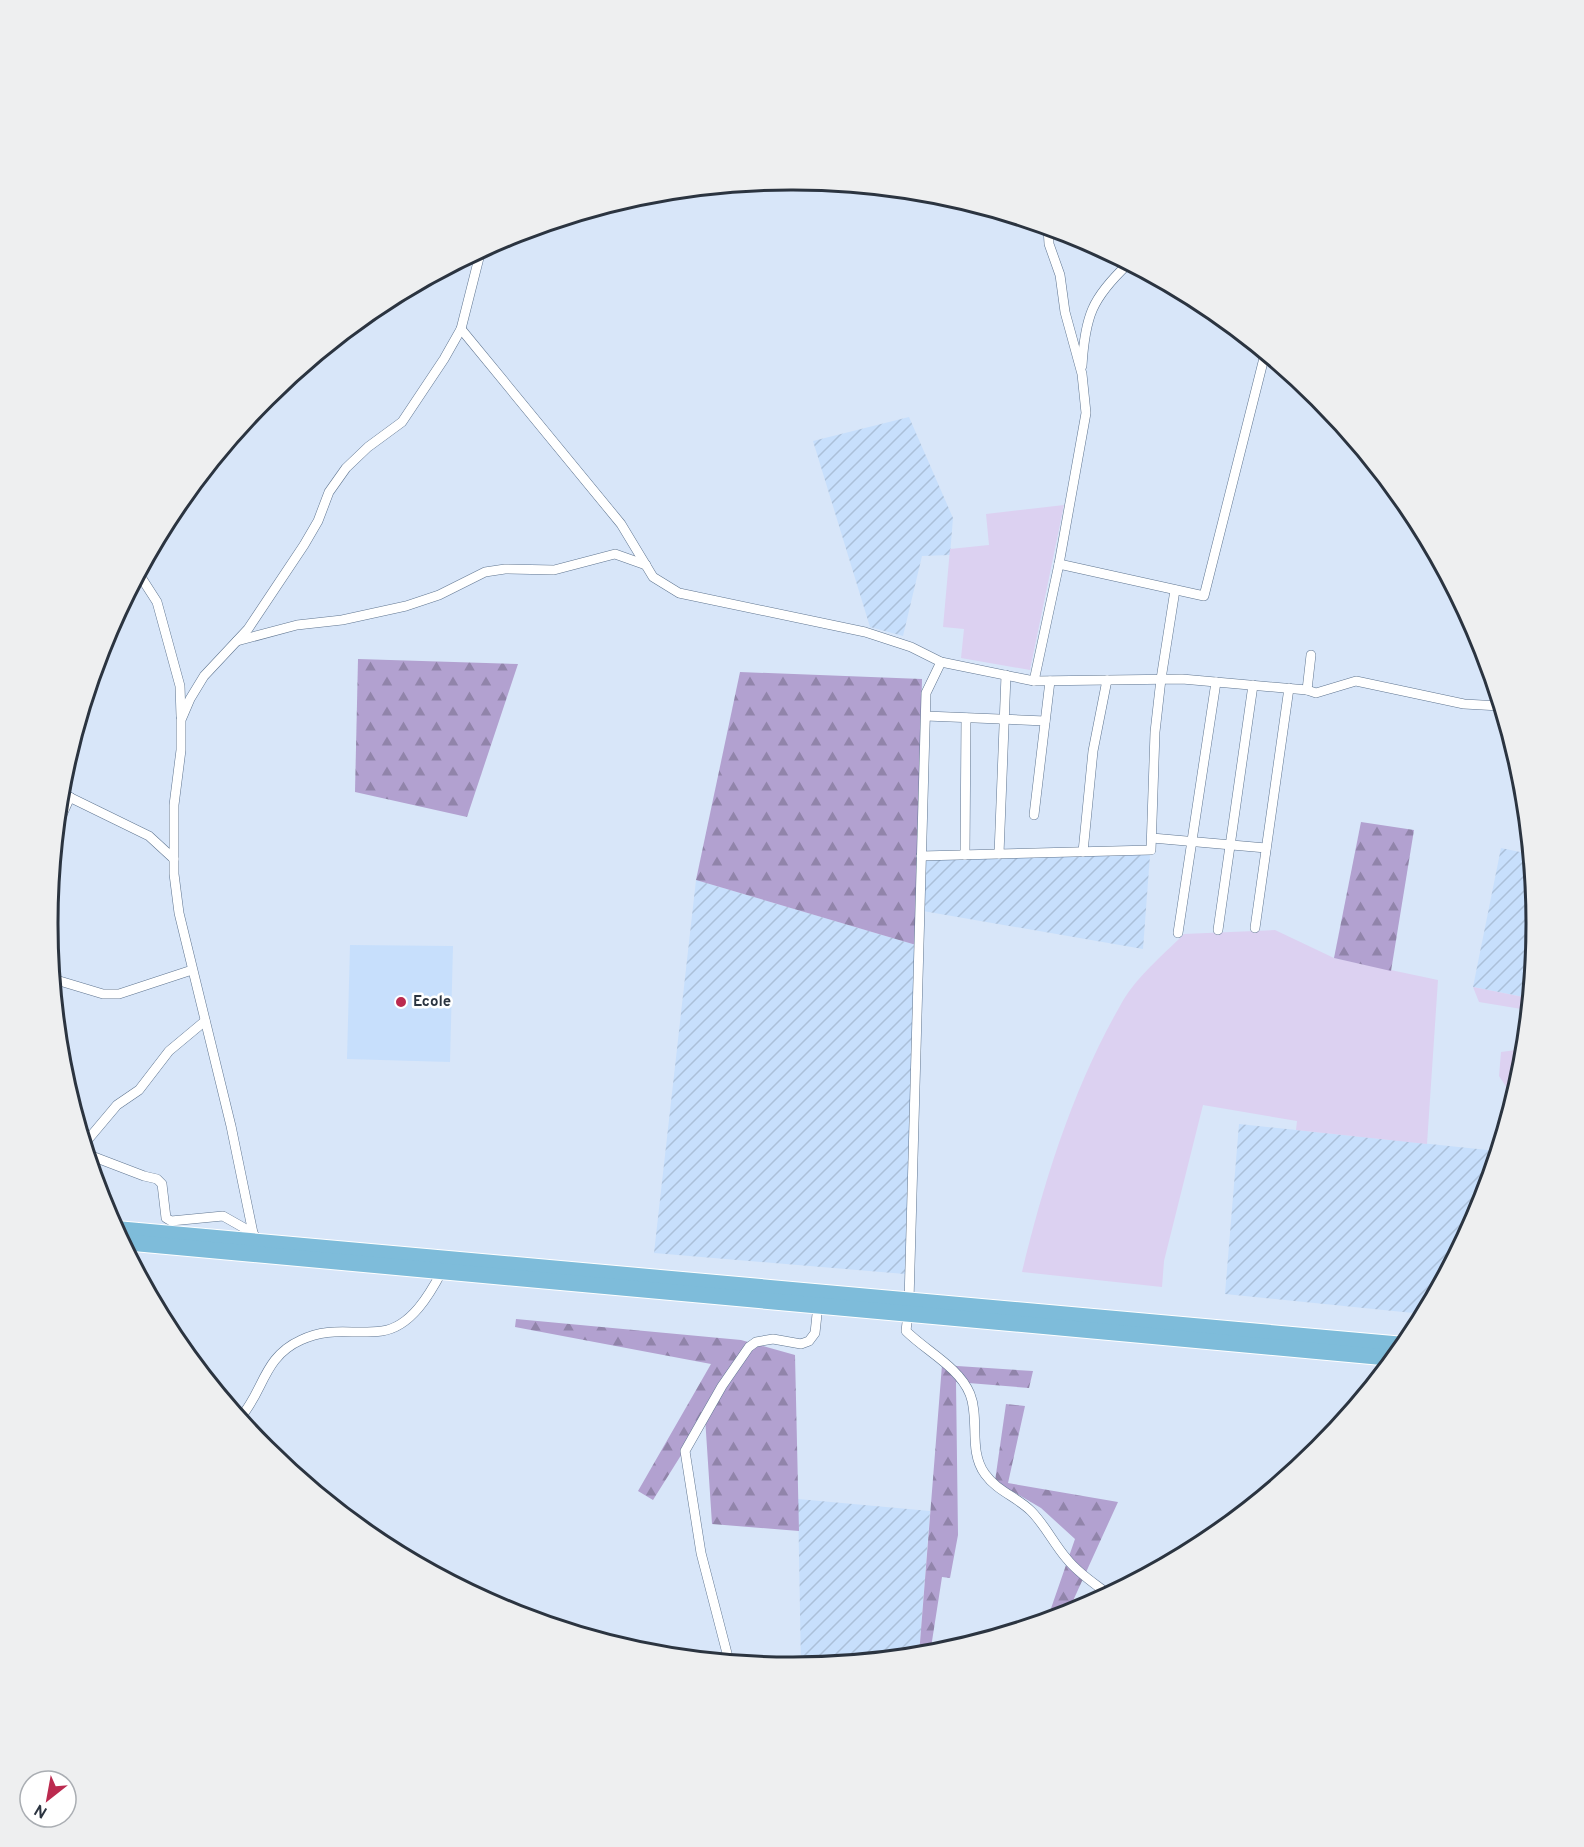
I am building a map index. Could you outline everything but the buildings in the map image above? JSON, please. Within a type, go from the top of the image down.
[{"type":"highway","points":[[126,1230],[256,1237],[1383,1357]]},
{"type":"highway","points":[[132,1243],[818,1305],[908,1307],[1393,1344]]},
{"type":"street","points":[[1049,237],[1060,275],[1065,312],[1082,374]]},
{"type":"street","points":[[181,720],[204,676],[248,629],[304,545],[318,521],[329,492],[346,468],[368,447],[402,422],[461,329],[478,261]]},
{"type":"street","points":[[1034,681],[1059,564],[1086,413],[1082,374],[1084,332],[1090,312],[1100,294],[1123,270]]},
{"type":"street","points":[[461,329],[621,524],[653,577],[679,593],[865,632],[911,647],[941,662],[1034,681],[1161,679],[1289,688],[1316,693],[1356,681],[1464,704],[1492,706]]},
{"type":"street","points":[[1059,564],[1204,596],[1263,362]]},
{"type":"street","points":[[235,642],[297,625],[342,620],[406,606],[439,595],[485,572],[505,569],[554,570],[615,554],[646,565]]},
{"type":"street","points":[[144,581],[157,602],[180,686],[181,750],[174,805],[174,859],[179,913],[256,1237]]},
{"type":"street","points":[[921,856],[1151,850],[1155,732],[1175,590]]},
{"type":"street","points":[[1307,690],[1311,655]]},
{"type":"street","points":[[941,662],[926,693],[906,1331],[943,1361],[966,1386],[971,1395],[974,1406],[974,1437],[984,1473],[997,1488],[1030,1511],[1067,1560],[1101,1588]]},
{"type":"street","points":[[999,854],[1006,675]]},
{"type":"street","points":[[1083,852],[1093,751],[1107,680]]},
{"type":"street","points":[[1034,815],[1050,681]]},
{"type":"street","points":[[1178,933],[1216,682]]},
{"type":"street","points":[[1218,930],[1253,685]]},
{"type":"street","points":[[1255,928],[1289,688]]},
{"type":"street","points":[[926,716],[1045,721]]},
{"type":"street","points":[[965,855],[966,718]]},
{"type":"street","points":[[70,798],[149,836],[174,859]]},
{"type":"street","points":[[1152,838],[1266,848]]},
{"type":"street","points":[[61,981],[103,994],[119,994],[192,970]]},
{"type":"street","points":[[90,1137],[117,1105],[139,1090],[170,1051],[205,1021]]},
{"type":"street","points":[[97,1158],[157,1179],[162,1184],[166,1218],[171,1221],[223,1216],[256,1237]]},
{"type":"street","points":[[245,1412],[264,1374],[280,1354],[300,1340],[331,1330],[382,1330],[395,1326],[411,1315],[430,1295],[441,1271]]},
{"type":"street","points":[[727,1654],[701,1553],[685,1451],[722,1386],[749,1347],[756,1342],[773,1339],[801,1344],[809,1341],[815,1333],[818,1305]]},
{"type":"shaded area","points":[[909,417],[953,518],[950,555],[922,556],[903,636],[870,627],[813,441]]},
{"type":"shaded area","points":[[1064,505],[1030,670],[961,658],[964,629],[943,627],[950,549],[989,545],[986,514]]},
{"type":"shaded area","points":[[1501,848],[1522,852],[1526,923],[1521,996],[1473,987]]},
{"type":"shaded area","points":[[1150,855],[1143,949],[923,911],[925,859]]},
{"type":"shaded area","points":[[696,880],[916,945],[905,1274],[654,1253]]},
{"type":"shaded area","points":[[1275,930],[1334,958],[1438,980],[1427,1144],[1296,1130],[1297,1121],[1203,1105],[1164,1261],[1162,1287],[1022,1272],[1050,1169],[1074,1102],[1103,1037],[1133,986],[1184,934]]},
{"type":"shaded area","points":[[350,945],[453,946],[450,1062],[347,1059]]},
{"type":"shaded area","points":[[1473,987],[1521,996],[1520,1009],[1479,1002]]},
{"type":"shaded area","points":[[1514,1050],[1507,1087],[1499,1076],[1501,1052]]},
{"type":"shaded area","points":[[1239,1124],[1490,1150],[1470,1204],[1450,1248],[1413,1313],[1225,1294]]},
{"type":"shaded area","points":[[798,1499],[930,1511],[920,1646],[888,1651],[801,1657]]},
{"type":"green space","points":[[358,659],[518,664],[467,817],[355,792]]},
{"type":"green space","points":[[740,672],[922,679],[916,945],[696,880]]},
{"type":"green space","points":[[1361,822],[1414,830],[1391,971],[1334,958]]},
{"type":"green space","points":[[516,1319],[741,1340],[795,1355],[799,1531],[712,1524],[705,1417],[653,1500],[638,1491],[711,1364],[515,1327]]},
{"type":"green space","points":[[942,1365],[1033,1371],[1029,1388],[956,1382],[958,1535],[950,1578],[942,1577],[932,1644],[920,1646]]},
{"type":"green space","points":[[1006,1404],[1025,1406],[1008,1483],[1118,1502],[1073,1601],[1051,1609],[1075,1539],[1041,1508],[995,1481]]},
{"type":"place","name":"Ecole","points":[[401,1002]]}]
